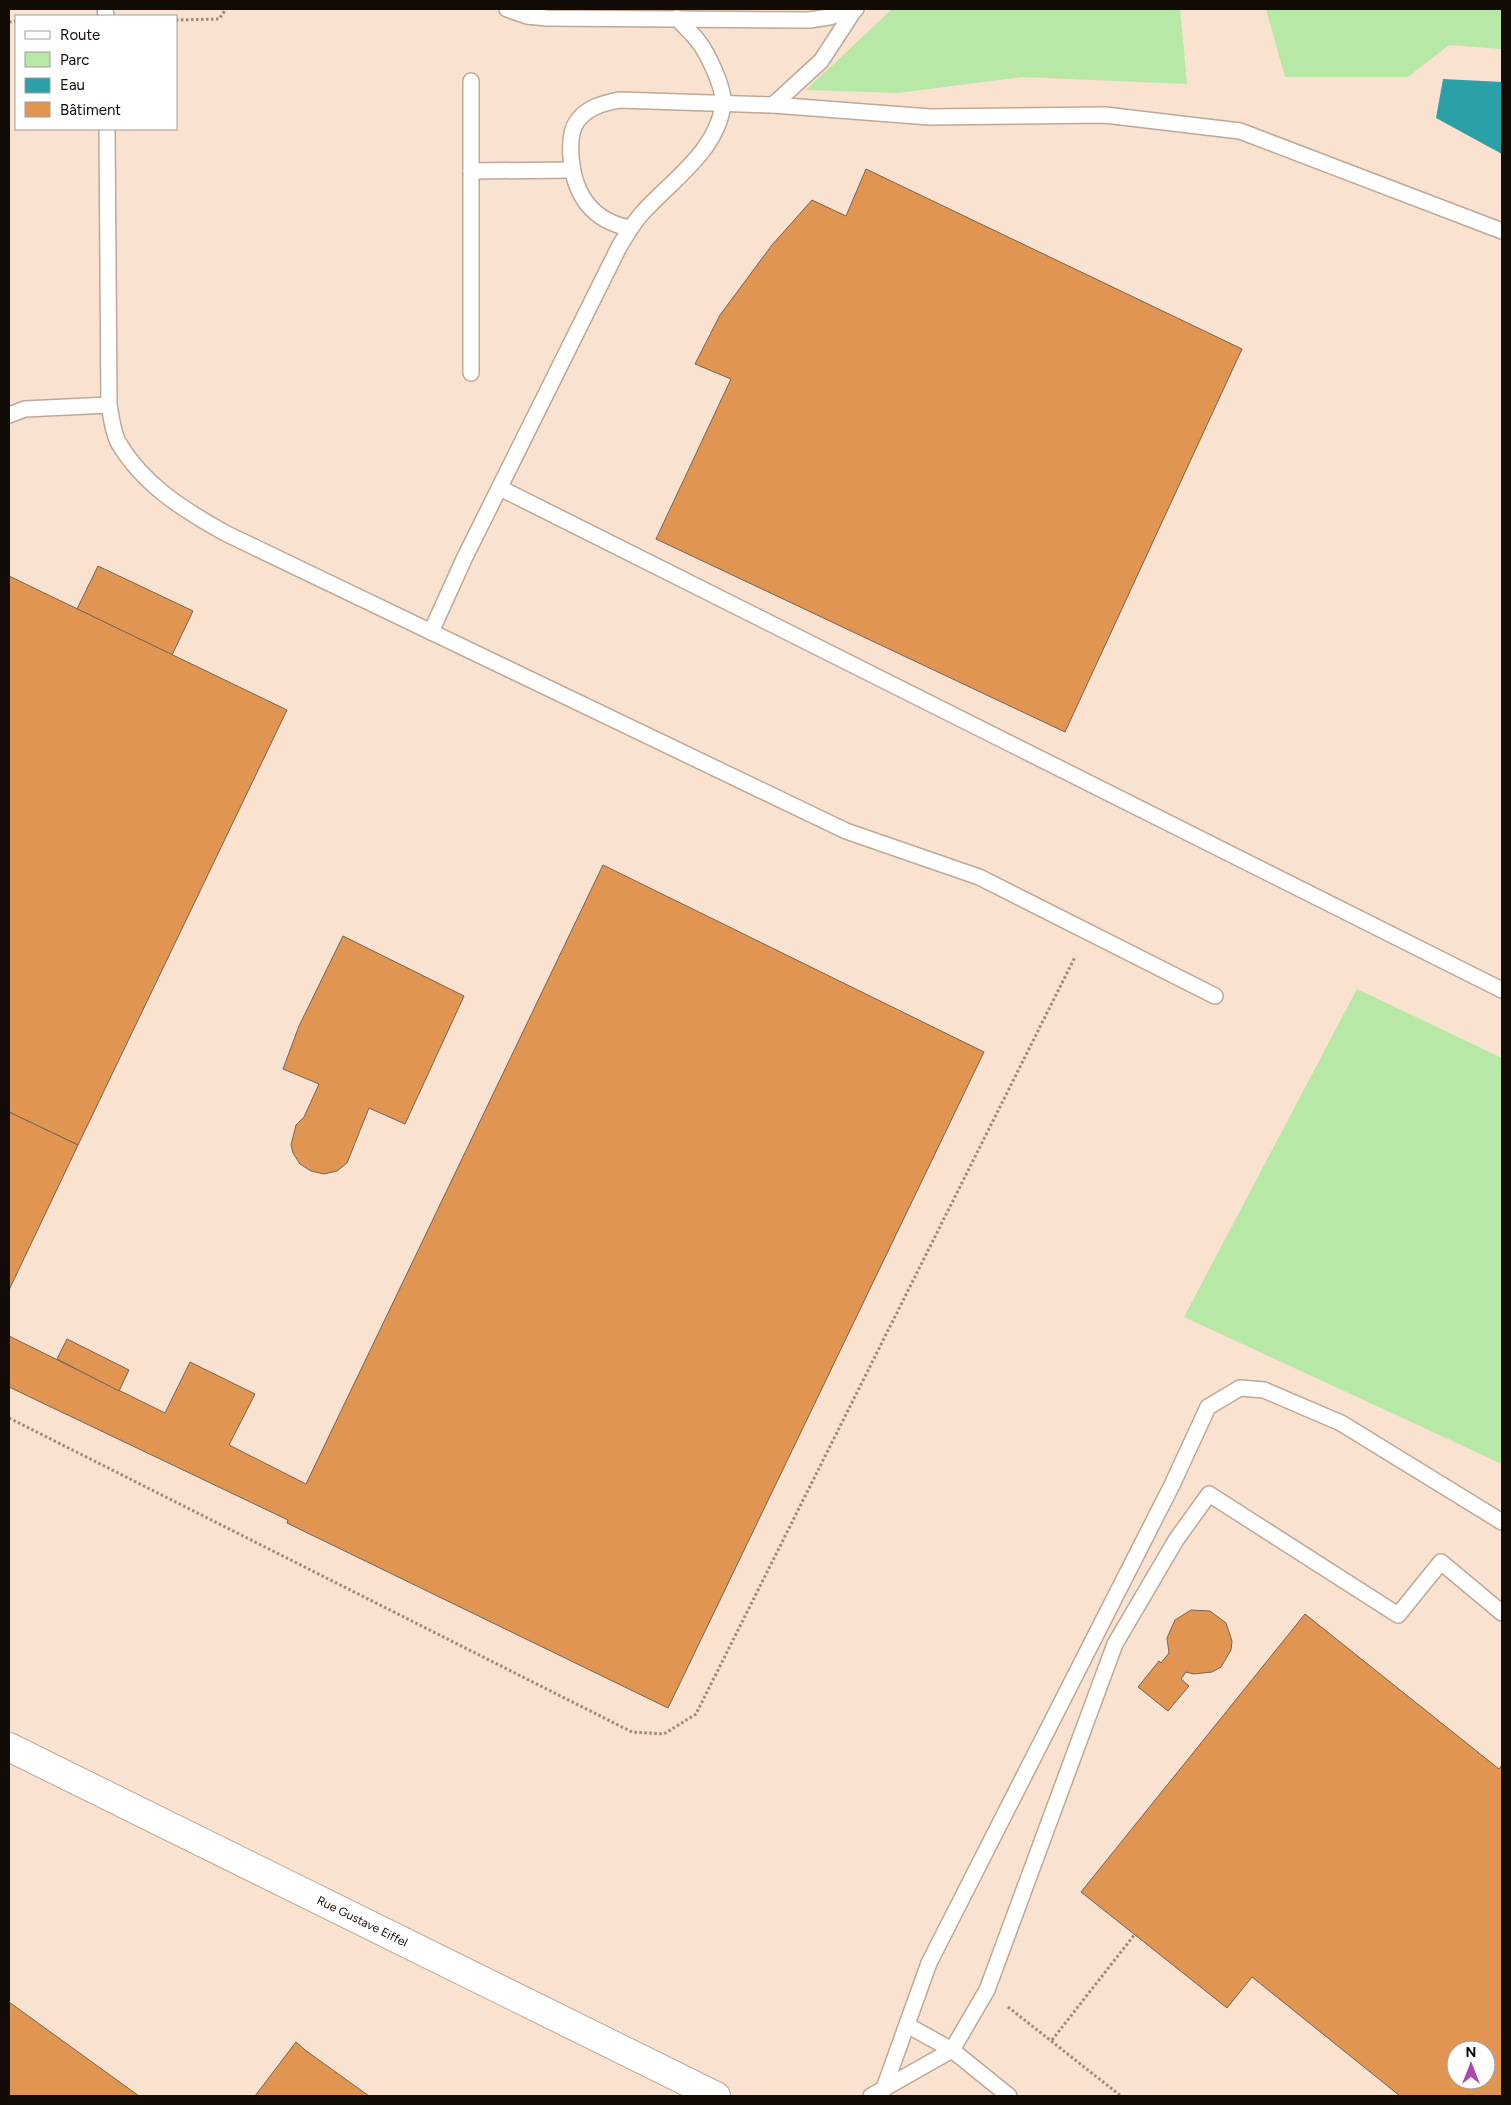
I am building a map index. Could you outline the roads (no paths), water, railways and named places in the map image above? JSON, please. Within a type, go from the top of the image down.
[{"type":"street","name":"Rue Gustave Eiffel","points":[[9,1747],[716,2096]]},
{"type":"lane","points":[[507,9],[527,16],[547,18],[809,20],[829,17],[856,9]]},
{"type":"lane","points":[[773,105],[821,61],[856,9]]},
{"type":"lane","points":[[431,632],[500,488],[630,228],[701,153],[710,139],[724,103],[717,76],[700,42],[677,18]]},
{"type":"lane","points":[[471,81],[471,373]]},
{"type":"lane","points":[[630,228],[616,225],[601,217],[586,203],[577,190],[572,170],[571,134],[578,120],[588,110],[601,104],[639,100],[773,105],[930,117],[1105,115],[1240,131],[1502,231]]},
{"type":"lane","points":[[106,130],[109,405],[117,440],[143,476],[185,510],[226,533],[846,831],[980,877],[1215,996]]},
{"type":"lane","points":[[471,171],[572,170]]},
{"type":"lane","points":[[9,415],[25,409],[109,405]]},
{"type":"lane","points":[[500,488],[1502,990]]},
{"type":"lane","points":[[877,2094],[907,2025],[929,1963],[1172,1486],[1208,1408],[1240,1388],[1264,1390],[1341,1423],[1502,1522]]},
{"type":"lane","points":[[877,2094],[952,2050],[986,1990],[1115,1644],[1176,1540],[1208,1494],[1398,1615],[1441,1562],[1502,1613]]},
{"type":"lane","points":[[907,2025],[952,2050],[1009,2096]]},
{"type":"water","points":[[1443,79],[1502,82],[1502,154],[1436,118]]}]
